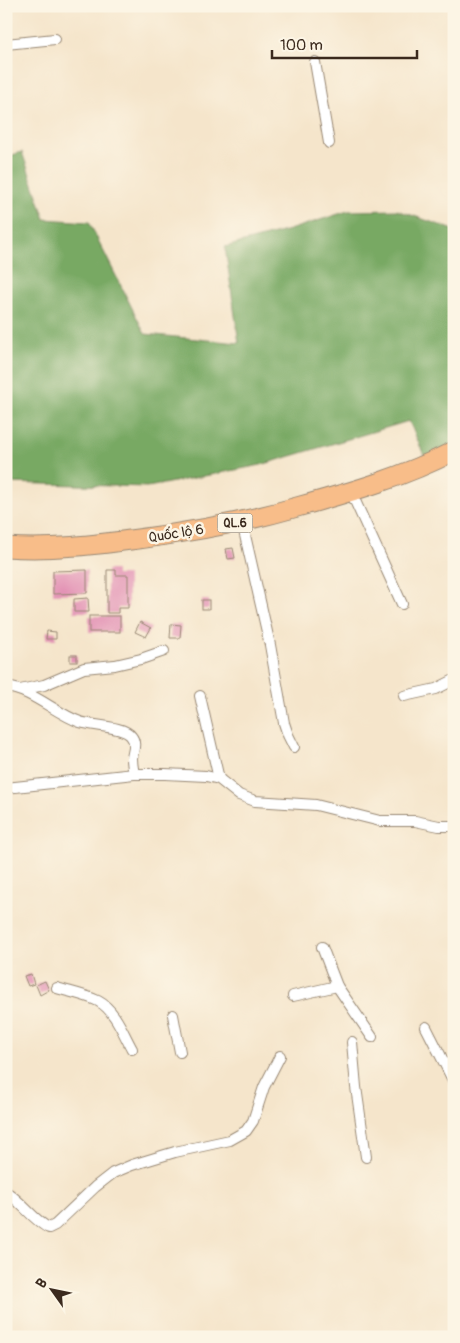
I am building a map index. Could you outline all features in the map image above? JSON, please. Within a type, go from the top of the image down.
[{"type":"highway","name":"Quốc lộ 6","points":[[6,547],[79,547],[242,522],[351,492],[428,464],[454,451]]},
{"type":"street","points":[[6,44],[55,39]]},
{"type":"street","points":[[315,62],[329,143]]},
{"type":"street","points":[[351,492],[402,604]]},
{"type":"street","points":[[242,522],[270,645],[284,723],[294,748]]},
{"type":"street","points":[[13,688],[44,685],[84,668],[115,665],[142,659],[164,651]]},
{"type":"street","points":[[6,678],[13,688],[68,717],[126,732],[133,740],[132,760],[134,774]]},
{"type":"street","points":[[404,696],[436,689],[454,680]]},
{"type":"street","points":[[200,696],[219,779]]},
{"type":"street","points":[[6,788],[134,774],[181,774],[219,779],[239,794],[255,801],[316,805],[380,821],[415,821],[439,826],[454,826]]},
{"type":"street","points":[[322,947],[337,986],[372,1037]]},
{"type":"street","points":[[293,996],[337,986]]},
{"type":"street","points":[[57,988],[98,1001],[105,1006],[111,1012],[132,1049]]},
{"type":"street","points":[[173,1015],[180,1052]]},
{"type":"street","points":[[426,1027],[454,1082]]},
{"type":"street","points":[[352,1042],[366,1157]]},
{"type":"street","points":[[6,1192],[17,1198],[43,1225],[49,1228],[55,1225],[95,1187],[113,1173],[175,1152],[230,1140],[246,1131],[253,1121],[264,1087],[280,1056]]},
{"type":"green space","points":[[22,152],[45,219],[89,222],[145,334],[239,343],[225,247],[289,230],[348,211],[397,210],[454,230],[454,449],[428,464],[409,421],[261,465],[148,487],[6,483],[6,157]]},
{"type":"building","points":[[233,548],[235,558],[228,559],[226,549]]},
{"type":"building","points":[[87,570],[87,593],[53,594],[53,571]]},
{"type":"building","points":[[107,570],[116,570],[116,575],[128,575],[128,608],[118,608],[118,613],[107,613]]},
{"type":"building","points":[[88,598],[89,612],[74,612],[74,599]]},
{"type":"building","points":[[202,600],[209,600],[209,609],[202,609]]},
{"type":"building","points":[[89,616],[120,616],[120,632],[89,632]]},
{"type":"building","points":[[140,622],[151,628],[146,637],[135,632]]},
{"type":"building","points":[[171,624],[181,625],[180,638],[170,638]]},
{"type":"building","points":[[47,631],[56,632],[56,639],[46,639]]},
{"type":"building","points":[[70,655],[77,655],[77,662],[70,662]]},
{"type":"building","points":[[31,974],[34,984],[28,986],[24,976]]},
{"type":"building","points":[[45,981],[49,990],[40,995],[36,985]]}]
